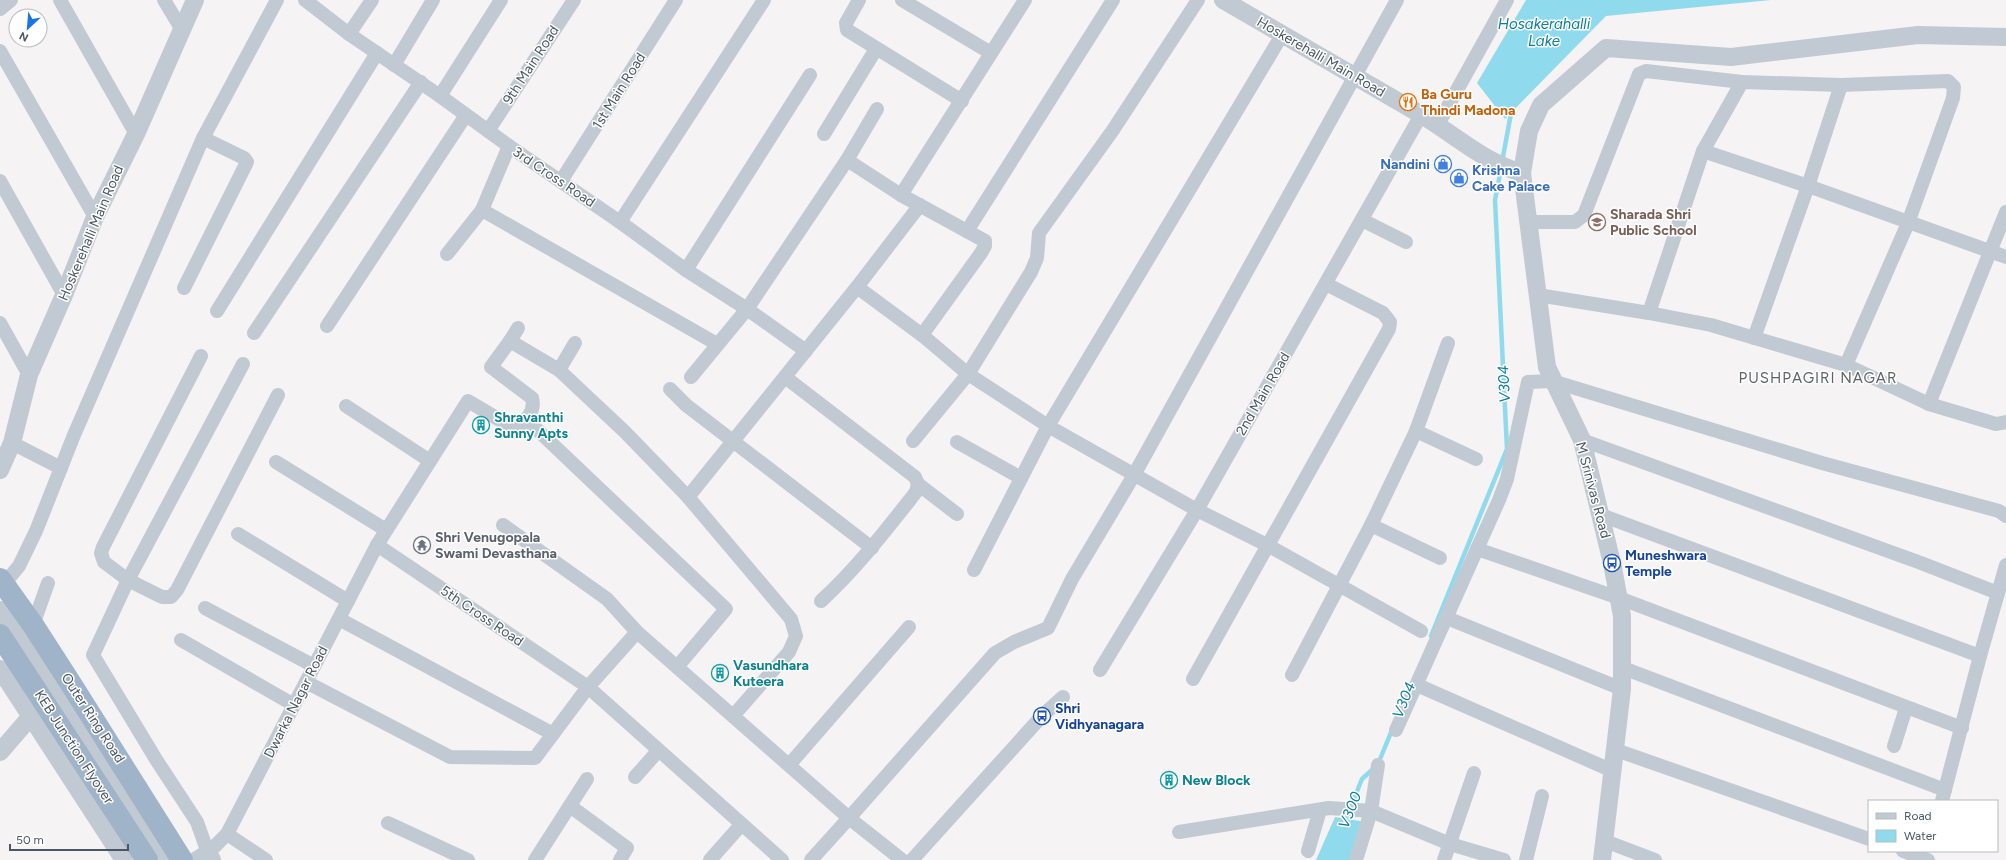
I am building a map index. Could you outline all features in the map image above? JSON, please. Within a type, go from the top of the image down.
[{"type":"highway","name":"Outer Ring Road","points":[[2,582],[33,624],[182,860]]},
{"type":"highway","name":"KEB Junction Flyover","points":[[0,635],[147,860]]},
{"type":"street","points":[[0,9],[10,0]]},
{"type":"street","points":[[60,0],[136,134]]},
{"type":"street","points":[[164,0],[182,30]]},
{"type":"street","name":"Hoskerehalli Main Road","points":[[0,470],[12,443],[29,375],[64,295],[95,217],[136,134],[195,0]]},
{"type":"street","points":[[2,582],[14,574],[30,545],[61,468],[203,138],[277,0]]},
{"type":"street","name":"3rd Cross Road","points":[[305,0],[349,34],[620,222],[686,270],[747,309],[806,350]]},
{"type":"street","points":[[349,34],[372,0]]},
{"type":"street","points":[[394,65],[433,0]]},
{"type":"street","points":[[440,96],[502,0]]},
{"type":"street","name":"9th Main Road","points":[[488,130],[574,0]]},
{"type":"street","name":"1st Main Road","points":[[561,181],[676,0]]},
{"type":"street","points":[[620,222],[764,0]]},
{"type":"street","points":[[859,0],[846,23],[845,28],[850,33],[962,101]]},
{"type":"street","points":[[902,0],[991,53]]},
{"type":"street","points":[[901,195],[1025,0]]},
{"type":"street","points":[[967,231],[1113,0]]},
{"type":"street","points":[[913,441],[968,374],[1031,272],[1037,258],[1039,233],[1113,130],[1198,0]]},
{"type":"street","name":"Hoskerehalli Main Road","points":[[1223,0],[1354,78],[1421,115],[1475,152],[1515,171]]},
{"type":"street","points":[[811,860],[995,653],[1014,642],[1048,628],[1072,579],[1134,475],[1397,0]]},
{"type":"street","points":[[1437,126],[1508,0]]},
{"type":"street","points":[[974,570],[1048,426],[1282,34]]},
{"type":"street","name":"M Srinivas Road","points":[[1602,860],[1622,689],[1622,616],[1620,598],[1582,440],[1552,381],[1547,367],[1529,222],[1515,171],[1529,131],[1541,106],[1606,48],[1731,57],[1918,35],[2006,37]]},
{"type":"street","points":[[824,134],[876,49]]},
{"type":"street","points":[[0,51],[95,217]]},
{"type":"street","points":[[216,311],[378,54]]},
{"type":"street","points":[[1529,222],[1575,222],[1584,216],[1638,74],[1646,71],[1742,82],[1841,85],[1948,81],[1954,87],[1954,98],[1908,223],[1846,365]]},
{"type":"street","points":[[686,270],[810,75]]},
{"type":"street","points":[[254,333],[420,82]]},
{"type":"street","points":[[1649,313],[1703,151],[1742,82]]},
{"type":"street","points":[[1754,338],[1808,186],[1841,85]]},
{"type":"street","points":[[690,377],[747,309],[847,160],[877,109]]},
{"type":"street","points":[[327,326],[466,115]]},
{"type":"street","name":"2nd Main Road","points":[[1100,670],[1197,510],[1421,115]]},
{"type":"street","points":[[184,288],[247,162],[244,158],[203,138]]},
{"type":"street","points":[[447,254],[482,210],[509,146]]},
{"type":"street","points":[[1703,151],[1808,186],[2006,257]]},
{"type":"street","points":[[847,160],[901,195],[985,241],[985,246],[922,335]]},
{"type":"street","points":[[0,181],[64,295]]},
{"type":"street","points":[[688,497],[857,287],[920,205]]},
{"type":"street","points":[[482,210],[717,344]]},
{"type":"street","points":[[1930,404],[2006,212]]},
{"type":"street","points":[[1362,220],[1406,242]]},
{"type":"street","points":[[1194,679],[1389,329],[1390,322],[1382,313],[1326,284]]},
{"type":"street","points":[[857,287],[922,335],[968,374],[1048,426],[1197,510],[1269,546],[1421,631]]},
{"type":"street","points":[[1538,295],[1649,313],[1711,325],[1846,365],[1930,404],[1996,424],[2006,422]]},
{"type":"street","points":[[0,323],[29,375]]},
{"type":"street","points":[[518,328],[491,367],[532,398],[534,405],[527,420],[726,610],[677,667]]},
{"type":"street","points":[[510,341],[559,370],[625,432],[688,497],[792,620],[796,636],[790,652],[733,716]]},
{"type":"street","points":[[559,370],[575,343]]},
{"type":"street","points":[[1292,675],[1371,525],[1416,431],[1448,343]]},
{"type":"street","points":[[201,356],[101,553],[104,562],[128,580],[162,597],[171,597],[177,590],[278,395]]},
{"type":"street","points":[[206,858],[197,822],[157,761],[93,655],[128,580],[243,364]]},
{"type":"street","points":[[785,376],[915,477],[918,484],[957,514]]},
{"type":"street","points":[[1396,730],[1447,618],[1507,479],[1528,382],[1552,381],[1822,463],[1999,511],[2006,516]]},
{"type":"street","points":[[670,389],[686,406],[872,548]]},
{"type":"street","name":"Dwarka Nagar Road","points":[[206,858],[227,834],[377,545],[468,402],[515,429],[527,420]]},
{"type":"street","points":[[346,406],[430,461]]},
{"type":"street","points":[[1416,431],[1476,459]]},
{"type":"street","points":[[1582,440],[1921,563],[1998,593]]},
{"type":"street","points":[[957,442],[1021,478]]},
{"type":"street","points":[[12,443],[61,468]]},
{"type":"street","points":[[276,462],[386,530]]},
{"type":"street","points":[[822,600],[872,548],[916,492],[918,484]]},
{"type":"street","points":[[1601,515],[1980,656]]},
{"type":"street","points":[[503,525],[607,599],[637,632],[849,818],[902,860]]},
{"type":"street","points":[[1371,525],[1440,558]]},
{"type":"street","points":[[238,534],[348,601]]},
{"type":"street","name":"5th Cross Road","points":[[377,545],[588,687],[782,860]]},
{"type":"street","points":[[1477,549],[1620,598],[1906,708],[1962,728]]},
{"type":"street","points":[[1622,668],[1944,796],[1980,656],[2006,565]]},
{"type":"street","points":[[33,624],[48,583]]},
{"type":"street","points":[[206,608],[314,666]]},
{"type":"street","points":[[0,610],[126,798],[157,848],[176,860]]},
{"type":"street","points":[[1447,618],[1622,689]]},
{"type":"street","points":[[339,619],[553,734]]},
{"type":"street","points":[[789,765],[909,627]]},
{"type":"street","points":[[306,682],[450,757],[534,758],[588,687],[637,632]]},
{"type":"street","points":[[181,640],[294,705]]},
{"type":"street","points":[[0,669],[124,860]]},
{"type":"street","points":[[1417,684],[1612,771]]},
{"type":"street","points":[[0,752],[30,716],[54,692]]},
{"type":"street","points":[[912,860],[1042,716],[1063,697]]},
{"type":"street","points":[[1894,746],[1906,708]]},
{"type":"street","points":[[1616,750],[1868,839]]},
{"type":"street","points":[[635,777],[658,751]]},
{"type":"street","points":[[1356,860],[1371,811],[1378,765]]},
{"type":"street","points":[[1444,860],[1474,773]]},
{"type":"street","points":[[535,860],[587,778]]},
{"type":"street","points":[[1526,860],[1542,796]]},
{"type":"street","points":[[570,806],[627,848],[620,860]]},
{"type":"street","points":[[1308,851],[1324,809]]},
{"type":"street","points":[[1179,832],[1324,809],[1371,811],[1450,844],[1504,860]]},
{"type":"street","points":[[388,823],[453,857],[468,860]]},
{"type":"street","points":[[710,860],[741,825]]},
{"type":"street","points":[[227,834],[266,860]]},
{"type":"street","points":[[1605,841],[1655,860]]},
{"type":"street","points":[[1906,852],[1928,860]]},
{"type":"water","name":"Hosakerahalli Lake","points":[[1526,0],[1771,0],[1606,16],[1505,119],[1477,83]]},
{"type":"water","points":[[1335,817],[1366,822],[1354,860],[1316,860]]},
{"type":"waterway","name":"V304","points":[[1502,162],[1512,108]]},
{"type":"waterway","name":"V304","points":[[1431,636],[1507,449],[1495,200],[1501,169]]},
{"type":"waterway","name":"V304","points":[[1378,764],[1392,730]]},
{"type":"waterway","name":"V300","points":[[1344,823],[1362,779],[1373,769]]},
{"type":"place","name":"Ba Guru Thindi Madona","points":[[1408,102]]},
{"type":"place","name":"Nandini","points":[[1443,164]]},
{"type":"place","name":"Krishna Cake Palace","points":[[1459,178]]},
{"type":"place","name":"Sharada Shri Public School","points":[[1597,222]]},
{"type":"place","name":"Shravanthi Sunny Apts","points":[[481,425]]},
{"type":"place","name":"Shri Venugopala Swami Devasthana","points":[[422,545]]},
{"type":"place","name":"Muneshwara Temple","points":[[1612,563]]},
{"type":"place","name":"Vasundhara Kuteera","points":[[720,673]]},
{"type":"place","name":"Shri Vidhyanagara","points":[[1042,716]]},
{"type":"place","name":"New Block","points":[[1169,780]]},
{"type":"district","name":"PUSHPAGIRI NAGAR","points":[[1818,378]]}]
